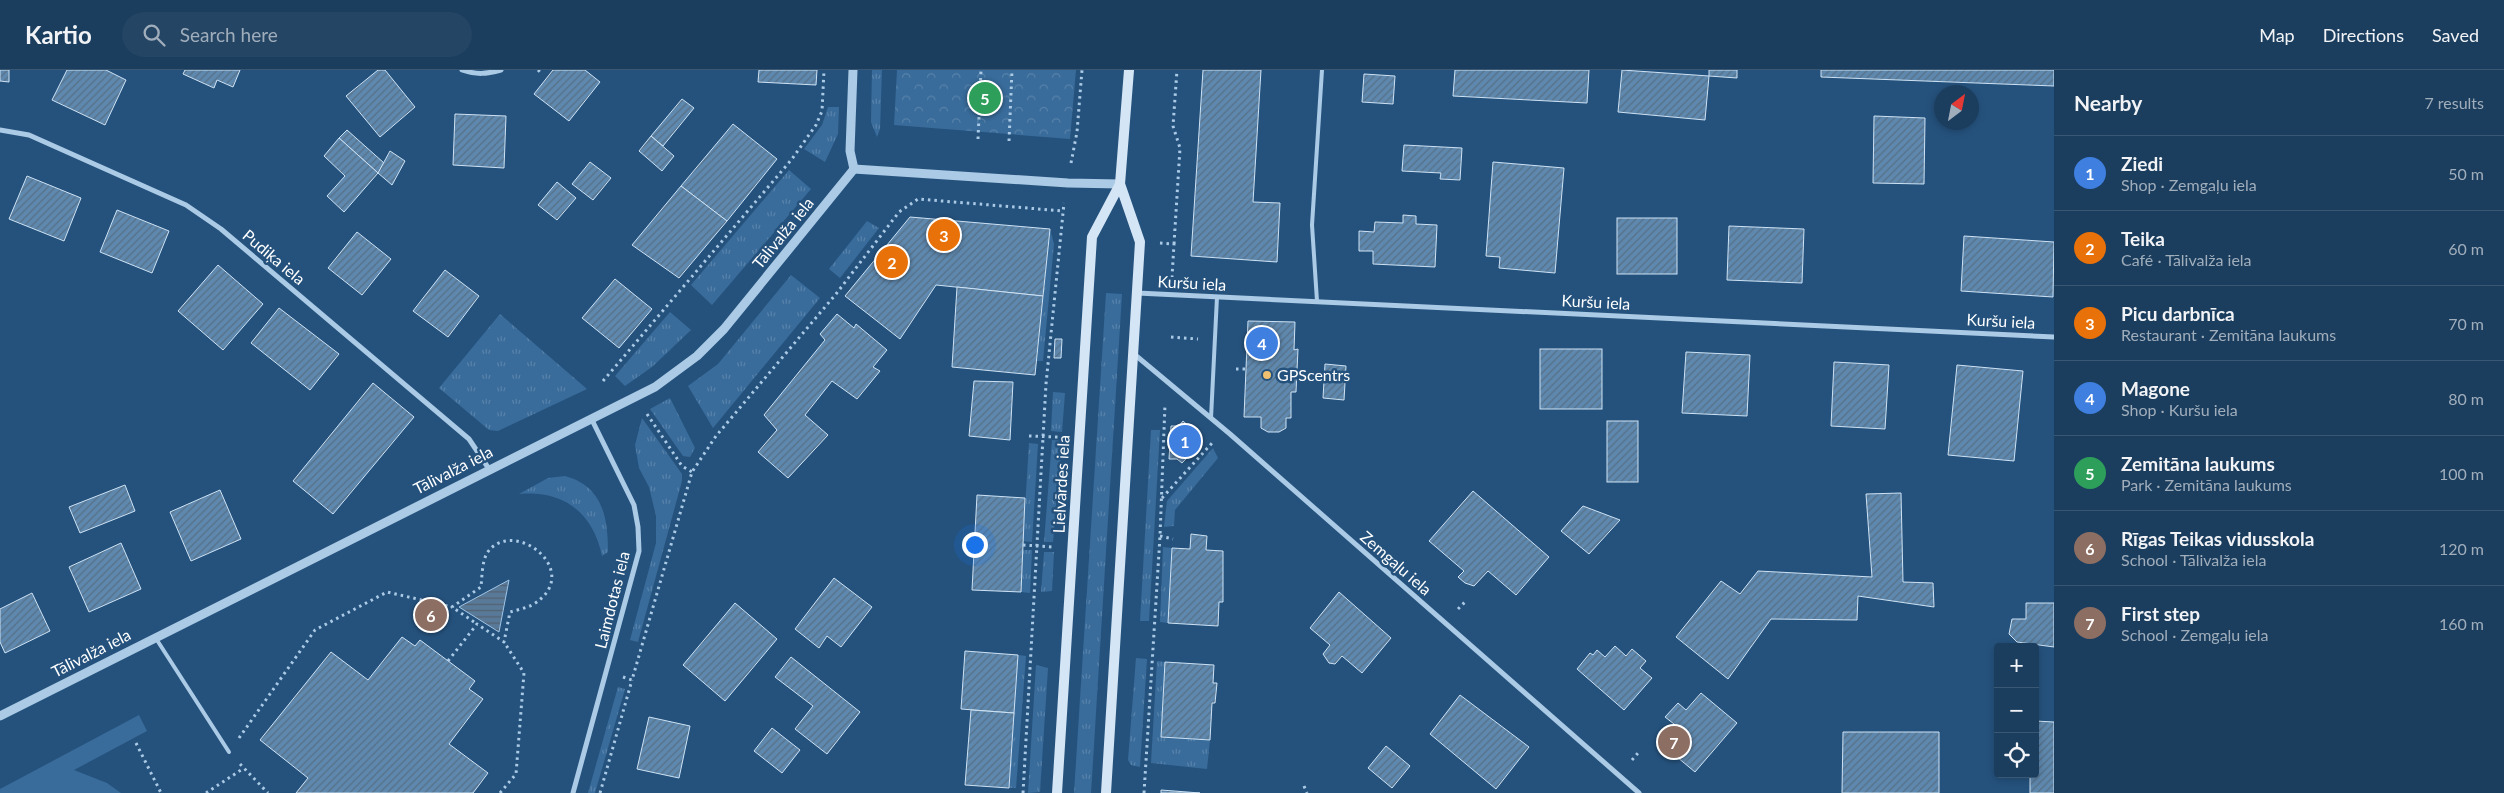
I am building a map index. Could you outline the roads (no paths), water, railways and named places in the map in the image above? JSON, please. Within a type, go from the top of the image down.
[{"type":"main road","name":"Lielvārdes iela","points":[[1057,793],[1092,237],[1120,184],[1129,70]]},
{"type":"main road","name":"Lielvārdes iela","points":[[1106,793],[1140,242],[1120,184]]},
{"type":"street","points":[[462,70],[481,74],[501,70]]},
{"type":"street","points":[[853,70],[850,151],[854,169],[1068,183],[1120,184]]},
{"type":"street","name":"Pudiķa iela","points":[[0,130],[28,135],[186,205],[222,229],[469,439],[489,469]]},
{"type":"street","name":"Tālivalža iela","points":[[0,716],[655,387],[698,356],[724,329],[854,169]]},
{"type":"street","name":"Kuršu iela","points":[[1137,293],[2054,336]]},
{"type":"street","name":"Zemgaļu iela","points":[[1134,354],[1211,418],[1639,793]]},
{"type":"street","name":"Laimdotas iela","points":[[573,793],[638,551],[638,527],[634,505],[591,418]]},
{"type":"lane","points":[[1317,302],[1312,225],[1322,70]]},
{"type":"lane","points":[[1211,418],[1217,297]]},
{"type":"lane","points":[[155,637],[229,752]]},
{"type":"place","name":"Zemitāna laukums","points":[[985,98]]},
{"type":"place","name":"Picu darbnīca","points":[[944,235]]},
{"type":"place","name":"Teika","points":[[892,262]]},
{"type":"place","name":"Magone","points":[[1262,343]]},
{"type":"place","name":"GPScentrs","points":[[1267,375]]},
{"type":"place","name":"Ziedi","points":[[1185,441]]},
{"type":"place","name":"Rīgas Teikas vidusskola","points":[[431,615]]},
{"type":"place","name":"First step","points":[[1674,742]]}]
